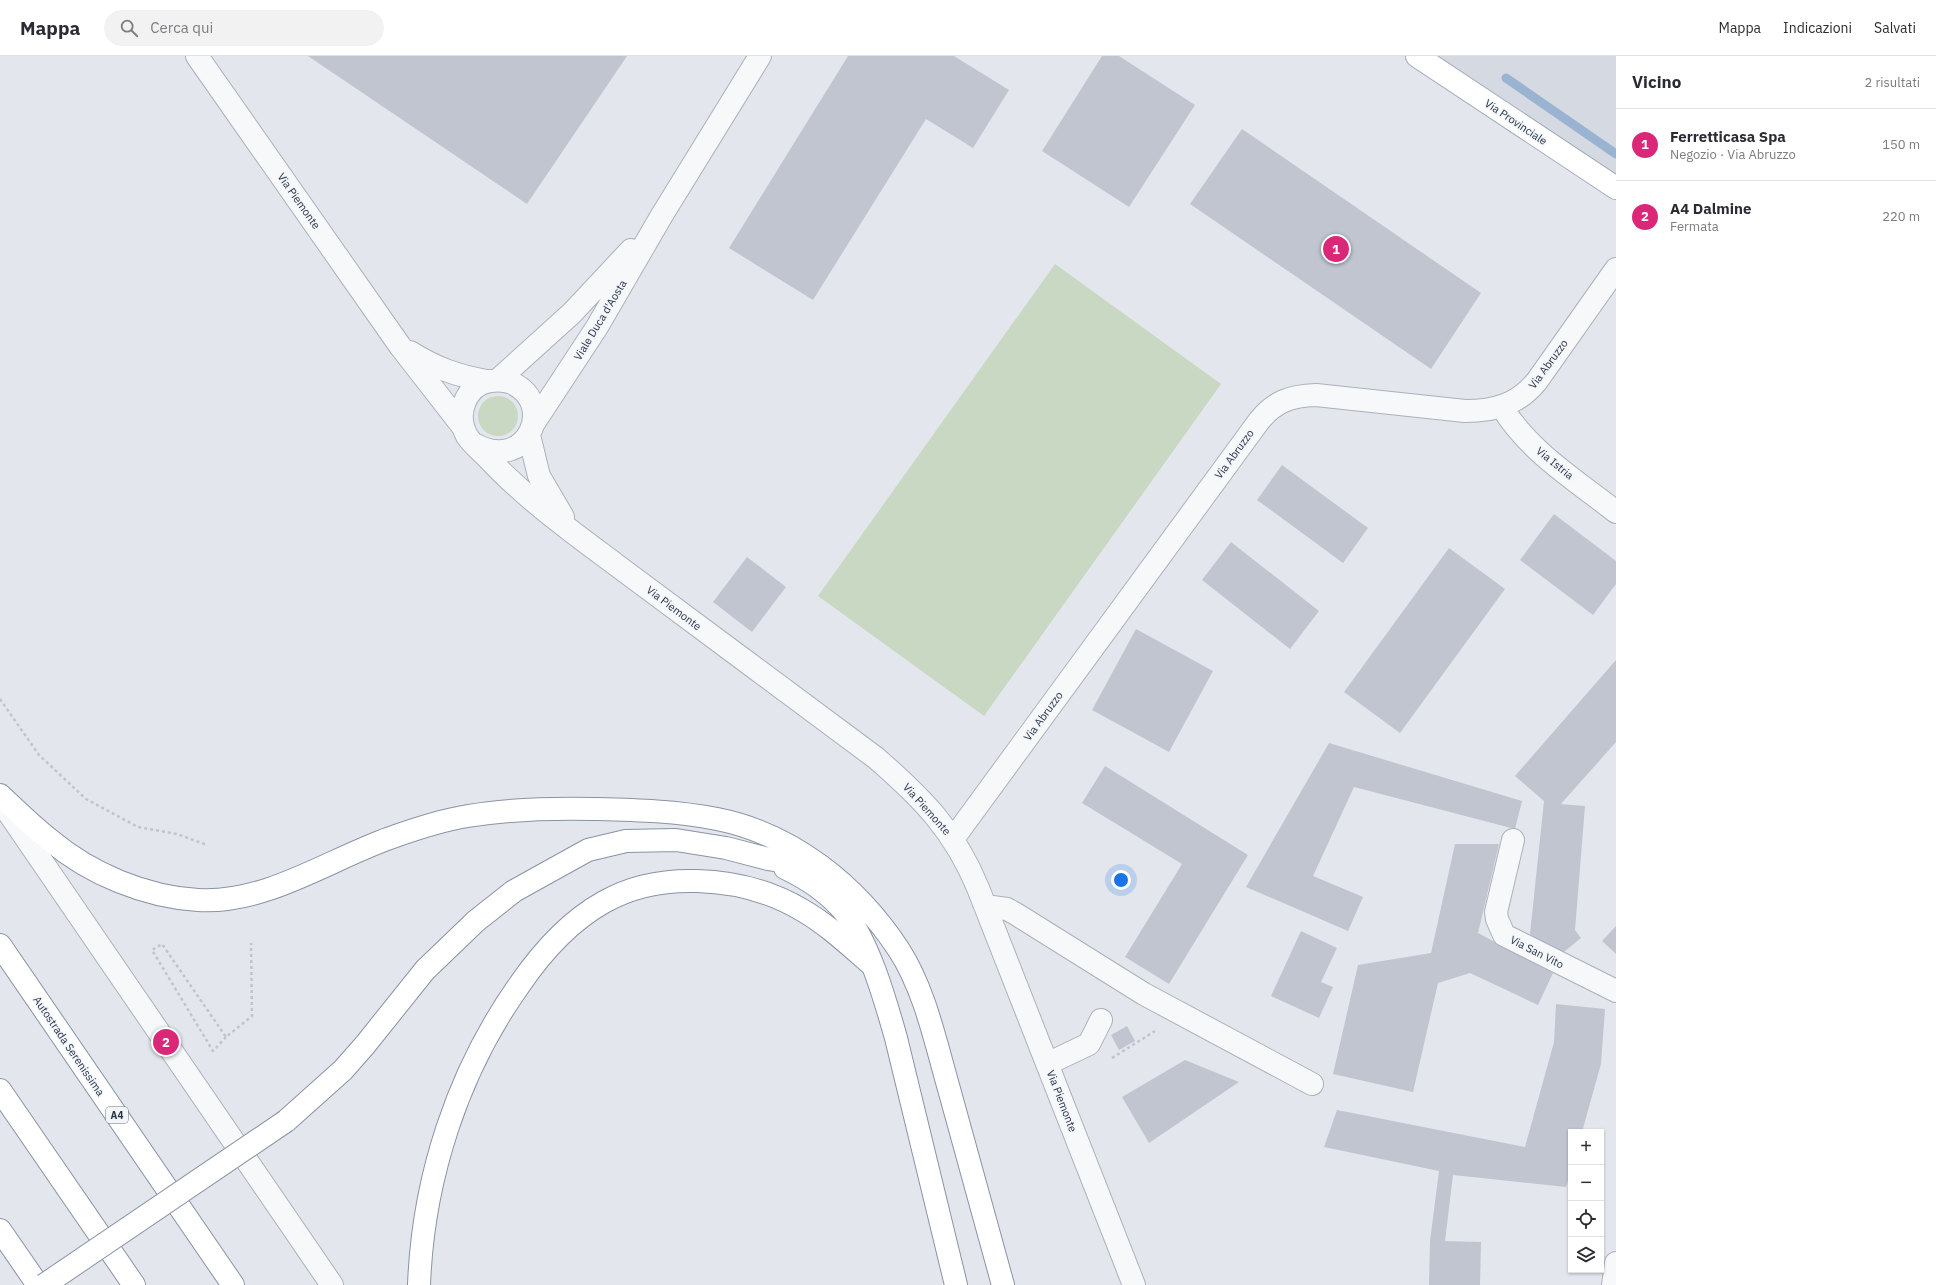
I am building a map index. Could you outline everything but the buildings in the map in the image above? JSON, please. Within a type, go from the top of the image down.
[{"type":"main road","name":"Via Provinciale","points":[[1417,56],[1616,188]]},
{"type":"main road","points":[[0,794],[52,842],[93,868],[133,887],[195,900],[218,900],[258,891],[295,879],[388,839],[469,816],[529,810],[630,810],[675,813],[718,819],[769,836],[803,854],[826,869],[847,886],[900,951],[925,1003],[1003,1285]]},
{"type":"main road","points":[[44,1285],[286,1121],[343,1070],[365,1046],[425,970],[452,943],[509,895],[555,867],[588,850],[601,846],[626,841],[658,839],[711,845],[768,859],[826,869]]},
{"type":"main road","points":[[768,859],[808,880],[835,902],[852,922],[872,965],[896,1038],[956,1285]]},
{"type":"main road","points":[[419,1285],[422,1247],[433,1181],[450,1123],[466,1080],[498,1017],[525,977],[556,940],[588,912],[603,902],[628,891],[656,883],[691,880],[726,883],[764,892],[803,910],[833,931],[872,965]]},
{"type":"main road","name":"Autostrada Serenissima","points":[[0,945],[233,1285]]},
{"type":"main road","points":[[0,1090],[134,1285]]},
{"type":"main road","points":[[0,1230],[38,1285]]},
{"type":"street","name":"Via Piemonte","points":[[197,56],[400,346],[463,427],[468,437],[508,479],[574,533],[876,758],[914,793],[937,817],[953,839],[971,872],[1134,1285]]},
{"type":"street","name":"Viale Duca d'Aosta","points":[[531,429],[598,327],[662,215],[760,56]]},
{"type":"street","name":"Viale Duca d'Aosta","points":[[492,381],[532,350],[600,285],[662,215]]},
{"type":"street","name":"Via Abruzzo","points":[[953,839],[1259,420],[1271,408],[1292,397],[1316,396],[1465,411],[1488,411],[1502,408],[1516,401],[1534,385],[1616,269]]},
{"type":"street","name":"Via Piemonte","points":[[400,346],[440,369],[459,376],[510,382],[522,388],[530,398],[534,410],[531,429],[539,476],[550,498],[574,533]]},
{"type":"street","points":[[463,427],[461,416],[463,404],[469,394],[476,386],[492,381]]},
{"type":"street","name":"Via Istria","points":[[1502,408],[1513,425],[1526,440],[1616,512]]},
{"type":"street","points":[[476,445],[492,452],[510,450],[520,444],[531,429]]},
{"type":"street","points":[[0,799],[332,1285]]},
{"type":"street","name":"Via San Vito","points":[[1513,840],[1496,912],[1497,919],[1504,935],[1616,991]]},
{"type":"street","points":[[985,906],[1007,909],[1144,994],[1312,1084]]},
{"type":"street","points":[[1047,1064],[1089,1044],[1101,1020]]},
{"type":"street","points":[[1613,1285],[1616,1263]]},
{"type":"path","points":[[0,699],[39,755],[86,799],[138,827],[177,834],[207,845]]},
{"type":"path","points":[[226,1037],[162,944],[152,950],[213,1051],[226,1037],[252,1016],[251,943]]},
{"type":"path","points":[[1109,1060],[1181,1014]]},
{"type":"shaded area","points":[[1431,56],[1616,56],[1616,180]]},
{"type":"green space","points":[[1055,264],[1221,384],[984,716],[818,596]]},
{"type":"green space","points":[[502,396],[509,399],[515,405],[518,416],[517,424],[509,433],[502,436],[494,436],[487,433],[479,424],[478,412],[481,405],[490,397]]},
{"type":"waterway","points":[[1506,78],[1616,154]]},
{"type":"place","name":"Ferretticasa Spa","points":[[1336,249]]},
{"type":"place","name":"A4 Dalmine","points":[[166,1042]]}]
